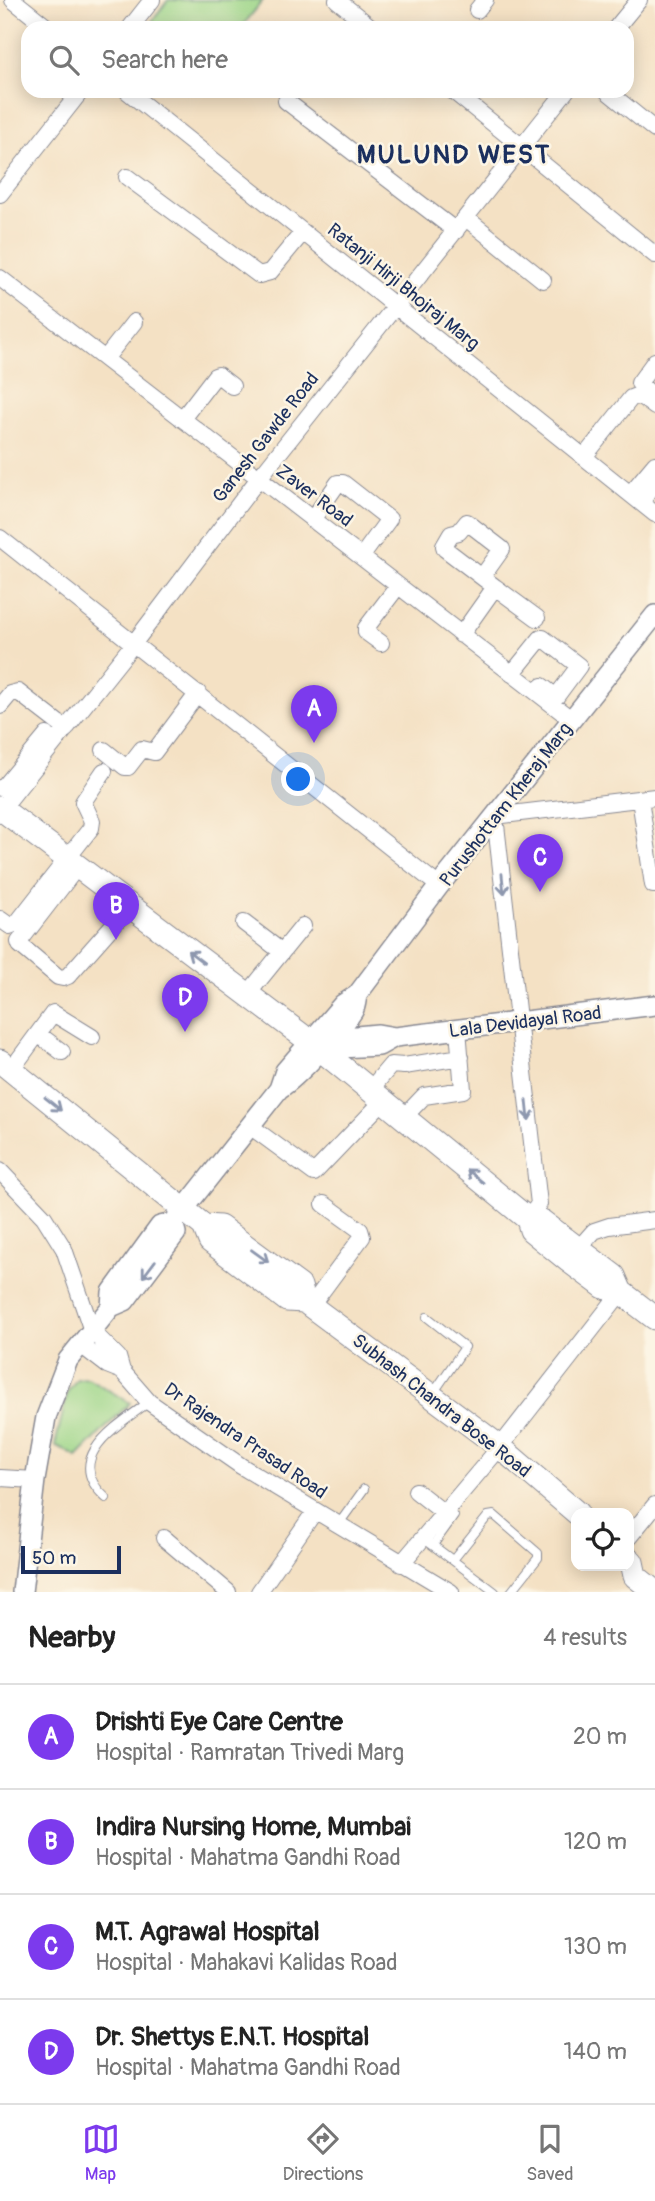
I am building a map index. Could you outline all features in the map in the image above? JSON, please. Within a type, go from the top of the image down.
[{"type":"main road","points":[[0,804],[129,907],[247,995],[320,1043],[376,1096],[528,1219],[531,1230],[614,1276],[621,1292],[655,1318]]},
{"type":"main road","name":"Subhash Chandra Bose Road","points":[[6,1066],[179,1216],[204,1226],[210,1241],[287,1300],[307,1303],[432,1395],[500,1447],[571,1508]]},
{"type":"main road","points":[[634,1561],[644,1563],[655,1572]]},
{"type":"main road","points":[[634,1571],[635,1576],[655,1592]]},
{"type":"street","points":[[13,0],[39,21]]},
{"type":"street","points":[[136,21],[152,0]]},
{"type":"street","points":[[337,0],[363,21]]},
{"type":"street","points":[[622,21],[639,0]]},
{"type":"street","points":[[0,194],[75,98]]},
{"type":"street","name":"Ratanji Hirji Bhojraj Marg","points":[[136,98],[655,514]]},
{"type":"street","points":[[462,98],[655,256]]},
{"type":"street","name":"Ganesh Gawde Road","points":[[0,804],[62,726],[134,643],[259,478],[561,98]]},
{"type":"street","points":[[616,98],[655,130]]},
{"type":"street","points":[[286,101],[543,280]]},
{"type":"street","points":[[127,177],[259,275],[270,272],[303,232]]},
{"type":"street","name":"Zaver Road","points":[[0,278],[105,359],[186,412],[259,478],[461,635],[515,670],[571,719]]},
{"type":"street","points":[[105,359],[134,322]]},
{"type":"street","points":[[655,361],[639,383],[655,398]]},
{"type":"street","points":[[205,416],[186,412],[217,375],[232,386]]},
{"type":"street","points":[[584,457],[631,398],[639,395],[655,407]]},
{"type":"street","points":[[635,498],[655,464]]},
{"type":"street","points":[[312,520],[338,483],[343,483],[389,519],[362,556]]},
{"type":"street","points":[[635,498],[655,483]]},
{"type":"street","points":[[0,538],[439,886]]},
{"type":"street","points":[[482,577],[537,618]]},
{"type":"street","points":[[381,643],[366,632],[366,628],[398,586]]},
{"type":"street","points":[[461,635],[495,587]]},
{"type":"street","name":"Purushottam Kheraj Marg","points":[[87,1338],[111,1307],[125,1301],[176,1233],[179,1216],[279,1089],[285,1071],[320,1043],[343,1004],[356,1002],[439,886],[655,615]]},
{"type":"street","points":[[515,670],[541,638],[579,666],[569,691],[554,697],[536,687]]},
{"type":"street","points":[[0,706],[10,694],[18,692],[62,726]]},
{"type":"street","points":[[104,750],[125,767],[128,767],[143,748],[154,752],[198,694]]},
{"type":"street","points":[[104,771],[83,802],[92,821],[91,828],[72,863],[19,942],[63,978],[68,976],[129,907]]},
{"type":"street","points":[[528,1219],[539,1204],[495,816],[648,798],[655,885]]},
{"type":"street","points":[[0,919],[10,926],[17,923],[72,863]]},
{"type":"street","points":[[244,923],[282,952]]},
{"type":"street","points":[[247,995],[303,926]]},
{"type":"street","points":[[356,1002],[360,1017],[386,1035]]},
{"type":"street","name":"Lala Devidayal Road","points":[[320,1043],[379,1046],[386,1035],[655,1005]]},
{"type":"street","points":[[6,1066],[38,1034],[53,1013],[92,1037]]},
{"type":"street","points":[[403,1118],[424,1096],[463,1090],[458,1029]]},
{"type":"street","points":[[38,1034],[62,1052]]},
{"type":"street","points":[[250,1126],[314,1173],[376,1096],[391,1065],[404,1066],[461,1057]]},
{"type":"street","name":"Dr Rajendra Prasad Road","points":[[0,1171],[44,1217],[64,1249],[87,1338],[118,1357],[122,1371],[149,1402],[241,1466],[451,1592]]},
{"type":"street","points":[[307,1303],[362,1237],[360,1230],[324,1204]]},
{"type":"street","points":[[573,1255],[594,1231],[609,1226],[655,1220]]},
{"type":"street","points":[[401,1564],[428,1541],[621,1292]]},
{"type":"street","points":[[22,1592],[35,1480],[46,1418],[68,1360],[87,1338]]},
{"type":"street","points":[[0,1478],[35,1480]]},
{"type":"street","points":[[416,1491],[449,1515]]},
{"type":"street","points":[[634,1531],[655,1505]]},
{"type":"street","points":[[259,1592],[315,1511]]},
{"type":"street","points":[[164,1538],[228,1592]]},
{"type":"lane","points":[[427,1317],[465,1348],[432,1395]]},
{"type":"lane","points":[[106,1499],[96,1490],[89,1478],[88,1466],[93,1452],[117,1426],[149,1402]]},
{"type":"lane","points":[[338,1525],[364,1489]]},
{"type":"lane","points":[[453,1560],[488,1516],[494,1515],[538,1553],[538,1558],[511,1592]]},
{"type":"lane","points":[[428,1541],[495,1592]]},
{"type":"green space","points":[[168,0],[263,0],[246,21],[152,21]]},
{"type":"green space","points":[[88,1378],[130,1403],[77,1457],[55,1445],[68,1391],[77,1379]]},
{"type":"place","name":"Drishti Eye Care Centre","points":[[314,743]]},
{"type":"place","name":"M.T. Agrawal Hospital","points":[[540,892]]},
{"type":"place","name":"Indira Nursing Home, Mumbai","points":[[116,940]]},
{"type":"place","name":"Dr. Shettys E.N.T. Hospital","points":[[185,1032]]},
{"type":"district","name":"MULUND WEST","points":[[454,154]]}]
